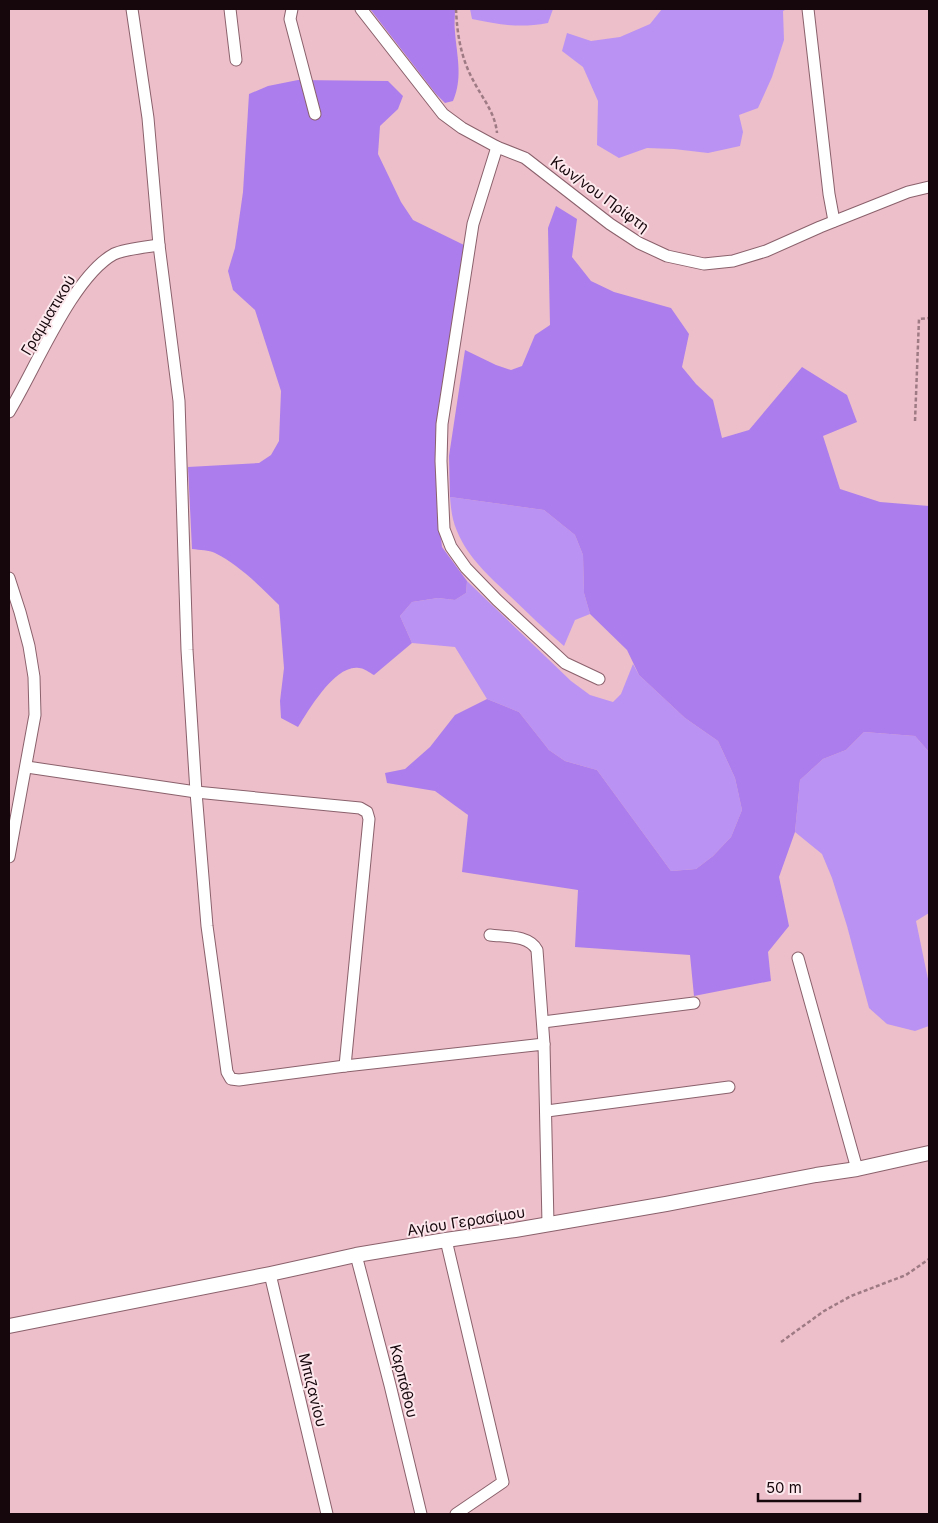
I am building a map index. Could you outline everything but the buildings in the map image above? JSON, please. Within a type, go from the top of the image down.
[{"type":"street","points":[[132,9],[148,118],[159,245],[179,401],[187,650],[196,792],[207,926],[228,1075],[239,1080],[544,1044]]},
{"type":"street","points":[[230,9],[236,60]]},
{"type":"street","points":[[292,9],[290,19],[315,114]]},
{"type":"street","name":"Κων/νου Πρίφτη","points":[[361,9],[443,114],[462,128],[497,147],[525,158],[638,243],[667,256],[704,264],[733,261],[766,251],[834,221],[908,192],[929,187]]},
{"type":"street","points":[[808,9],[829,194],[834,221]]},
{"type":"street","points":[[497,147],[473,224],[442,424],[441,461],[444,529],[451,547],[466,568],[497,600],[565,663],[599,679]]},
{"type":"street","name":"Γραμματικού","points":[[9,412],[74,296],[98,266],[116,254],[159,245]]},
{"type":"street","points":[[9,578],[25,629],[34,676],[35,715],[9,857]]},
{"type":"street","points":[[27,766],[196,792],[360,808],[367,812],[369,819],[345,1066]]},
{"type":"street","points":[[490,935],[528,940],[534,944],[537,950],[543,1022],[547,1111],[548,1224]]},
{"type":"street","points":[[798,958],[857,1169]]},
{"type":"street","points":[[543,1022],[694,1003]]},
{"type":"street","points":[[547,1111],[729,1087]]},
{"type":"street","name":"Αγίου Γερασίμου","points":[[9,1326],[356,1255],[666,1204],[857,1169],[929,1153]]},
{"type":"street","points":[[446,1240],[502,1482],[456,1514]]},
{"type":"street","name":"Καρπάθου","points":[[356,1255],[390,1384],[421,1514]]},
{"type":"street","name":"Μπιζανίου","points":[[270,1274],[327,1514]]},
{"type":"path","points":[[456,9],[457,33],[463,58],[473,81],[495,120],[497,147]]},
{"type":"path","points":[[915,421],[918,319],[929,318]]},
{"type":"path","points":[[780,1342],[831,1307],[851,1296],[906,1275],[929,1258]]},
{"type":"shaded area","points":[[370,9],[455,9],[459,76],[453,101],[445,103],[436,94]]},
{"type":"shaded area","points":[[470,9],[553,9],[548,23],[519,26],[472,19]]},
{"type":"shaded area","points":[[662,9],[787,9],[783,11],[784,40],[772,77],[758,108],[739,115],[743,132],[740,146],[708,153],[647,148],[619,158],[597,145],[598,101],[583,67],[562,51],[567,33],[591,41],[620,37],[650,24]]},
{"type":"shaded area","points":[[298,80],[388,81],[403,96],[398,109],[380,126],[378,154],[401,202],[413,220],[464,245],[449,346],[439,520],[442,547],[467,581],[466,593],[455,600],[438,598],[412,602],[400,616],[412,643],[374,675],[359,668],[341,673],[332,680],[316,700],[298,727],[281,718],[280,701],[284,668],[279,605],[232,563],[210,551],[192,549],[188,467],[259,463],[271,455],[279,441],[281,391],[255,310],[233,290],[228,271],[235,248],[243,192],[249,94],[268,86]]},
{"type":"shaded area","points":[[556,206],[577,219],[572,257],[591,281],[614,292],[671,308],[689,334],[682,367],[713,400],[722,438],[749,430],[802,367],[847,395],[857,422],[823,436],[840,489],[880,502],[929,506],[929,752],[915,736],[864,732],[846,750],[823,759],[800,780],[795,832],[779,877],[789,926],[768,952],[771,981],[694,996],[690,955],[575,947],[578,890],[462,872],[468,815],[435,791],[387,783],[385,773],[405,769],[430,747],[455,715],[487,699],[519,712],[549,750],[565,761],[597,770],[671,871],[696,869],[713,856],[731,837],[742,810],[735,778],[718,741],[685,718],[639,675],[627,650],[590,614],[584,593],[583,555],[575,535],[544,510],[450,497],[449,456],[465,350],[511,370],[522,366],[535,335],[550,325],[548,228]]},
{"type":"shaded area","points":[[450,497],[544,510],[575,535],[583,555],[584,593],[590,614],[575,620],[564,646],[495,582],[473,558],[455,527]]},
{"type":"shaded area","points":[[467,581],[571,681],[590,695],[613,702],[621,694],[633,664],[639,675],[685,718],[718,741],[735,778],[742,810],[731,837],[713,856],[696,869],[671,871],[597,770],[565,761],[549,750],[519,712],[487,699],[455,647],[412,643],[400,616],[412,602],[438,598],[455,600],[466,593]]},
{"type":"shaded area","points":[[864,732],[915,736],[929,752],[929,913],[916,921],[929,984],[929,1026],[915,1031],[887,1024],[869,1008],[847,926],[832,878],[822,854],[795,832],[800,780],[823,759],[846,750]]}]
